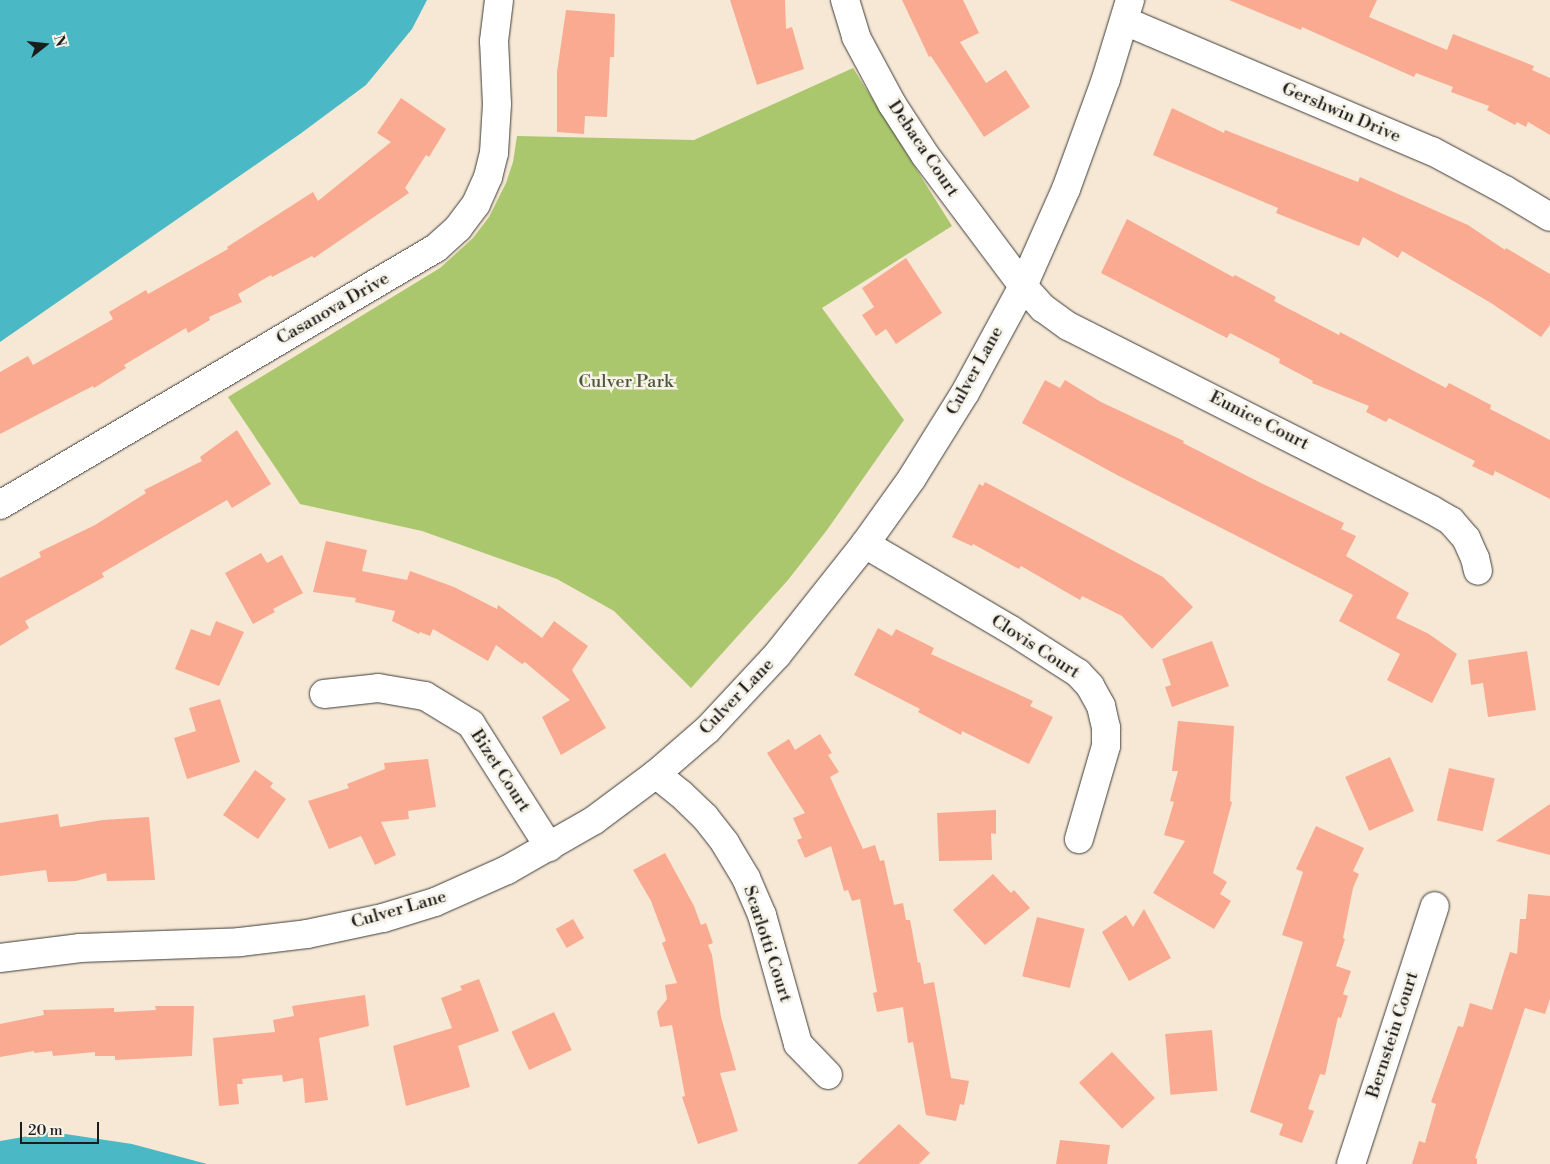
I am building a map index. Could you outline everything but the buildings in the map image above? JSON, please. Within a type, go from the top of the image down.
[{"type":"street","name":"Casanova Drive","points":[[0,505],[436,248],[458,228],[476,204],[488,177],[494,153],[497,104],[494,41],[499,0]]},
{"type":"street","name":"Debaca Court","points":[[845,0],[856,37],[892,104],[925,155],[1023,286]]},
{"type":"street","name":"Culver Lane","points":[[0,958],[80,948],[240,942],[306,934],[383,918],[435,902],[507,870],[594,821],[656,774],[708,729],[777,655],[865,544],[912,478],[960,400],[1023,286],[1066,190],[1128,11]]},
{"type":"street","name":"Gershwin Drive","points":[[1128,11],[1432,151],[1505,190],[1550,217]]},
{"type":"street","name":"Eunice Court","points":[[1023,286],[1043,308],[1068,326],[1451,521],[1466,538],[1475,558],[1478,571]]},
{"type":"street","name":"Clovis Court","points":[[865,544],[1010,630],[1078,673],[1090,686],[1101,706],[1106,728],[1106,746],[1079,839]]},
{"type":"street","name":"Bizet Court","points":[[324,694],[378,688],[425,696],[471,724],[549,847]]},
{"type":"street","name":"Scarlotti Court","points":[[656,774],[705,817],[725,843],[746,878],[762,915],[798,1044],[828,1075]]},
{"type":"street","name":"Bernstein Court","points":[[1351,1164],[1435,906]]},
{"type":"green space","name":"Culver Park","points":[[853,68],[952,226],[822,308],[904,420],[827,530],[788,580],[691,688],[614,611],[557,579],[422,531],[300,504],[228,397],[440,268],[473,238],[489,217],[506,183],[513,162],[517,136],[694,140]]},
{"type":"water","points":[[0,0],[427,0],[412,29],[366,85],[300,134],[0,342]]},
{"type":"water","points":[[52,1132],[132,1144],[207,1164],[0,1164],[0,1141]]}]
